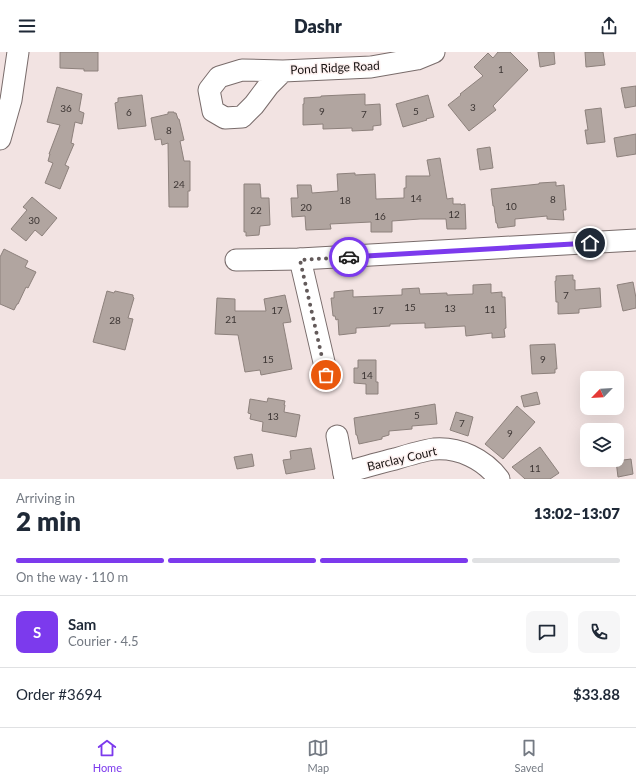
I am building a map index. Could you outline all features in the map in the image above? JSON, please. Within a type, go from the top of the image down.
[{"type":"street","points":[[0,139],[11,100],[18,52]]},
{"type":"street","name":"Pond Ridge Road","points":[[283,70],[371,67],[417,59],[434,52]]},
{"type":"street","points":[[236,260],[300,260],[636,240]]},
{"type":"street","points":[[300,260],[326,375]]},
{"type":"street","points":[[337,436],[344,476]]},
{"type":"street","name":"Barclay Court","points":[[344,476],[420,452],[435,449],[450,449],[464,453],[478,460],[492,470],[499,479]]},
{"type":"building","points":[[60,52],[98,52],[98,71],[60,68]]},
{"type":"building","points":[[498,52],[510,52],[528,70],[493,106],[496,110],[469,131],[448,105],[483,76],[474,67],[488,53],[493,58]]},
{"type":"building","points":[[538,52],[554,52],[555,64],[540,67]]},
{"type":"building","points":[[585,52],[603,52],[605,65],[586,67]]},
{"type":"building","points":[[636,86],[636,106],[625,108],[621,88]]},
{"type":"building","points":[[57,87],[82,94],[79,111],[84,113],[82,124],[75,122],[71,143],[74,144],[65,165],[69,167],[60,189],[45,183],[53,163],[48,161],[49,154],[60,125],[47,122]]},
{"type":"building","points":[[365,94],[365,105],[380,104],[381,125],[373,126],[373,130],[352,131],[352,128],[323,129],[323,124],[303,125],[304,98]]},
{"type":"building","points":[[142,95],[146,126],[118,129],[115,103],[118,102],[118,98]]},
{"type":"building","points":[[428,95],[434,117],[403,127],[396,104]]},
{"type":"building","points":[[601,108],[605,142],[587,144],[585,130],[588,130],[585,110]]},
{"type":"building","points":[[168,112],[176,113],[179,119],[184,140],[180,141],[184,161],[190,161],[190,191],[188,191],[188,207],[169,207],[168,143],[162,145],[161,139],[155,140],[151,118],[168,114]]},
{"type":"building","points":[[636,134],[636,154],[617,157],[614,138]]},
{"type":"building","points":[[490,147],[493,168],[480,170],[477,149]]},
{"type":"building","points":[[440,158],[447,199],[453,198],[453,204],[465,204],[466,229],[447,229],[446,219],[420,219],[392,221],[392,232],[371,232],[371,222],[330,224],[331,229],[306,230],[305,216],[292,217],[291,198],[298,198],[297,185],[311,185],[312,193],[338,191],[337,174],[375,174],[376,199],[404,198],[406,176],[430,176],[427,160]]},
{"type":"building","points":[[556,182],[556,186],[564,185],[566,210],[563,210],[564,220],[547,219],[547,216],[515,219],[515,226],[498,228],[491,189]]},
{"type":"building","points":[[244,184],[260,184],[261,198],[269,198],[270,225],[260,226],[259,235],[246,236],[246,232],[244,232]]},
{"type":"building","points":[[32,197],[57,218],[42,236],[35,230],[26,241],[11,229],[27,210],[23,207]]},
{"type":"building","points":[[4,249],[28,261],[25,267],[36,272],[14,310],[0,304],[0,257]]},
{"type":"building","points":[[573,275],[573,280],[575,280],[575,290],[600,288],[601,307],[579,309],[579,313],[558,314],[558,302],[556,302],[556,276]]},
{"type":"building","points":[[633,282],[636,308],[623,311],[617,285]]},
{"type":"building","points":[[491,284],[491,293],[502,292],[502,297],[505,297],[505,337],[492,338],[492,333],[466,336],[465,326],[425,328],[425,323],[390,324],[390,326],[356,328],[356,333],[339,335],[338,319],[336,320],[335,316],[333,316],[331,298],[334,298],[334,292],[353,290],[353,297],[402,295],[402,289],[419,288],[420,294],[473,294],[473,285]]},
{"type":"building","points":[[107,291],[114,293],[115,291],[133,295],[134,298],[128,318],[133,319],[125,350],[93,342]]},
{"type":"building","points":[[285,295],[291,322],[283,323],[292,369],[261,375],[260,370],[245,372],[238,335],[215,334],[217,298],[235,299],[235,311],[266,311],[264,299]]},
{"type":"building","points":[[555,344],[557,369],[555,369],[555,373],[532,374],[530,345]]},
{"type":"building","points":[[358,360],[376,360],[376,382],[378,382],[378,394],[366,394],[366,384],[354,383],[354,368],[358,368]]},
{"type":"building","points":[[537,392],[540,404],[524,407],[521,396]]},
{"type":"building","points":[[268,398],[285,401],[284,412],[300,415],[296,437],[262,431],[263,422],[250,419],[251,414],[248,413],[250,399],[267,402]]},
{"type":"building","points":[[435,404],[437,424],[412,426],[412,429],[389,431],[389,435],[382,437],[382,439],[359,444],[356,435],[354,418]]},
{"type":"building","points":[[517,406],[535,422],[503,459],[485,444]]},
{"type":"building","points":[[456,412],[473,417],[468,436],[450,430]]},
{"type":"building","points":[[540,447],[559,473],[550,479],[525,479],[512,467]]},
{"type":"building","points":[[311,448],[315,469],[286,474],[283,460],[291,459],[290,451]]},
{"type":"building","points":[[252,454],[254,466],[237,469],[234,457]]},
{"type":"building","points":[[631,459],[633,474],[618,477],[617,467],[624,467],[624,460]]},
{"type":"way so far","points":[[326,375],[300,260],[349,257]]},
{"type":"route","points":[[349,257],[590,243]]}]
